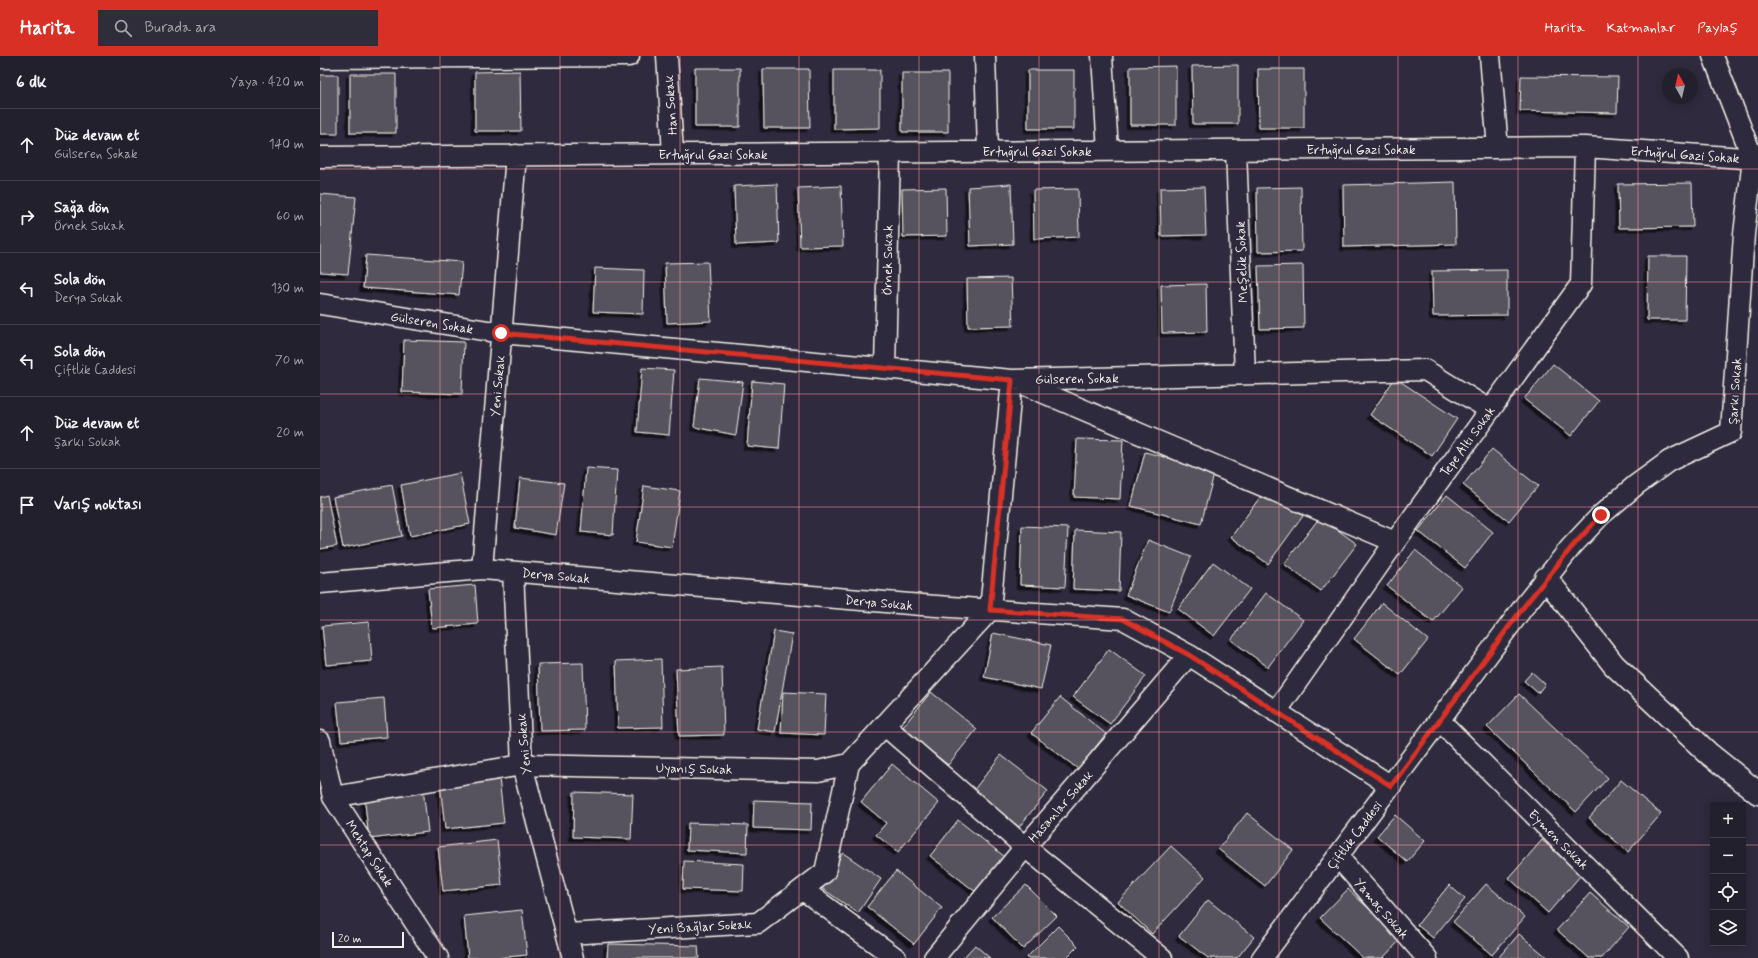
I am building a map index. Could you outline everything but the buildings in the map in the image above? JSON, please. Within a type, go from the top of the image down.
[{"type":"street","points":[[320,58],[629,56]]},
{"type":"street","name":"Han Sokak","points":[[667,56],[673,154]]},
{"type":"street","points":[[985,56],[988,152]]},
{"type":"street","points":[[1102,56],[1108,151]]},
{"type":"street","points":[[1490,56],[1498,148]]},
{"type":"street","points":[[1712,56],[1756,159]]},
{"type":"street","name":"Ertuğrul Gazi Sokak","points":[[320,156],[1585,147],[1756,159]]},
{"type":"street","name":"Tepe Altı Sokak","points":[[1276,712],[1395,542],[1581,284],[1585,147]]},
{"type":"street","name":"Meşelik Sokak","points":[[1236,150],[1245,374]]},
{"type":"street","name":"Örnek Sokak","points":[[885,368],[890,152]]},
{"type":"street","name":"Yeni Sokak","points":[[482,569],[516,155]]},
{"type":"street","name":"Şarkı Sokak","points":[[1546,578],[1601,515],[1636,485],[1669,461],[1731,432],[1744,234],[1756,159]]},
{"type":"street","name":"Gülseren Sokak","points":[[320,304],[501,333],[1012,380],[1425,370],[1490,410]]},
{"type":"street","points":[[848,764],[990,610],[1012,380],[1395,542]]},
{"type":"street","name":"Derya Sokak","points":[[320,583],[482,569],[990,610],[1123,619],[1189,655],[1391,786]]},
{"type":"street","name":"Yeni Sokak","points":[[513,572],[522,765],[573,958]]},
{"type":"street","points":[[1546,578],[1614,665],[1708,753],[1758,793]]},
{"type":"street","name":"Çiftlik Caddesi","points":[[1262,958],[1546,578]]},
{"type":"street","name":"Hasanlar Sokak","points":[[934,958],[1025,847],[1189,655]]},
{"type":"street","name":"Eymen Sokak","points":[[1440,721],[1678,958]]},
{"type":"street","points":[[884,725],[1025,847],[1162,958]]},
{"type":"street","name":"Mehtap Sokak","points":[[320,741],[333,797],[438,958]]},
{"type":"street","name":"Uyanış Sokak","points":[[333,797],[522,765],[818,771],[848,764]]},
{"type":"street","name":"Yeni Bağlar Sokak","points":[[567,934],[758,923],[825,872],[848,764]]},
{"type":"street","name":"Yamaç Sokak","points":[[1338,857],[1427,958]]},
{"type":"street","points":[[803,890],[896,958]]},
{"type":"route","points":[[501,333],[1012,380],[990,610],[1123,619],[1189,655],[1391,786],[1525,605],[1571,548],[1601,515]]}]
